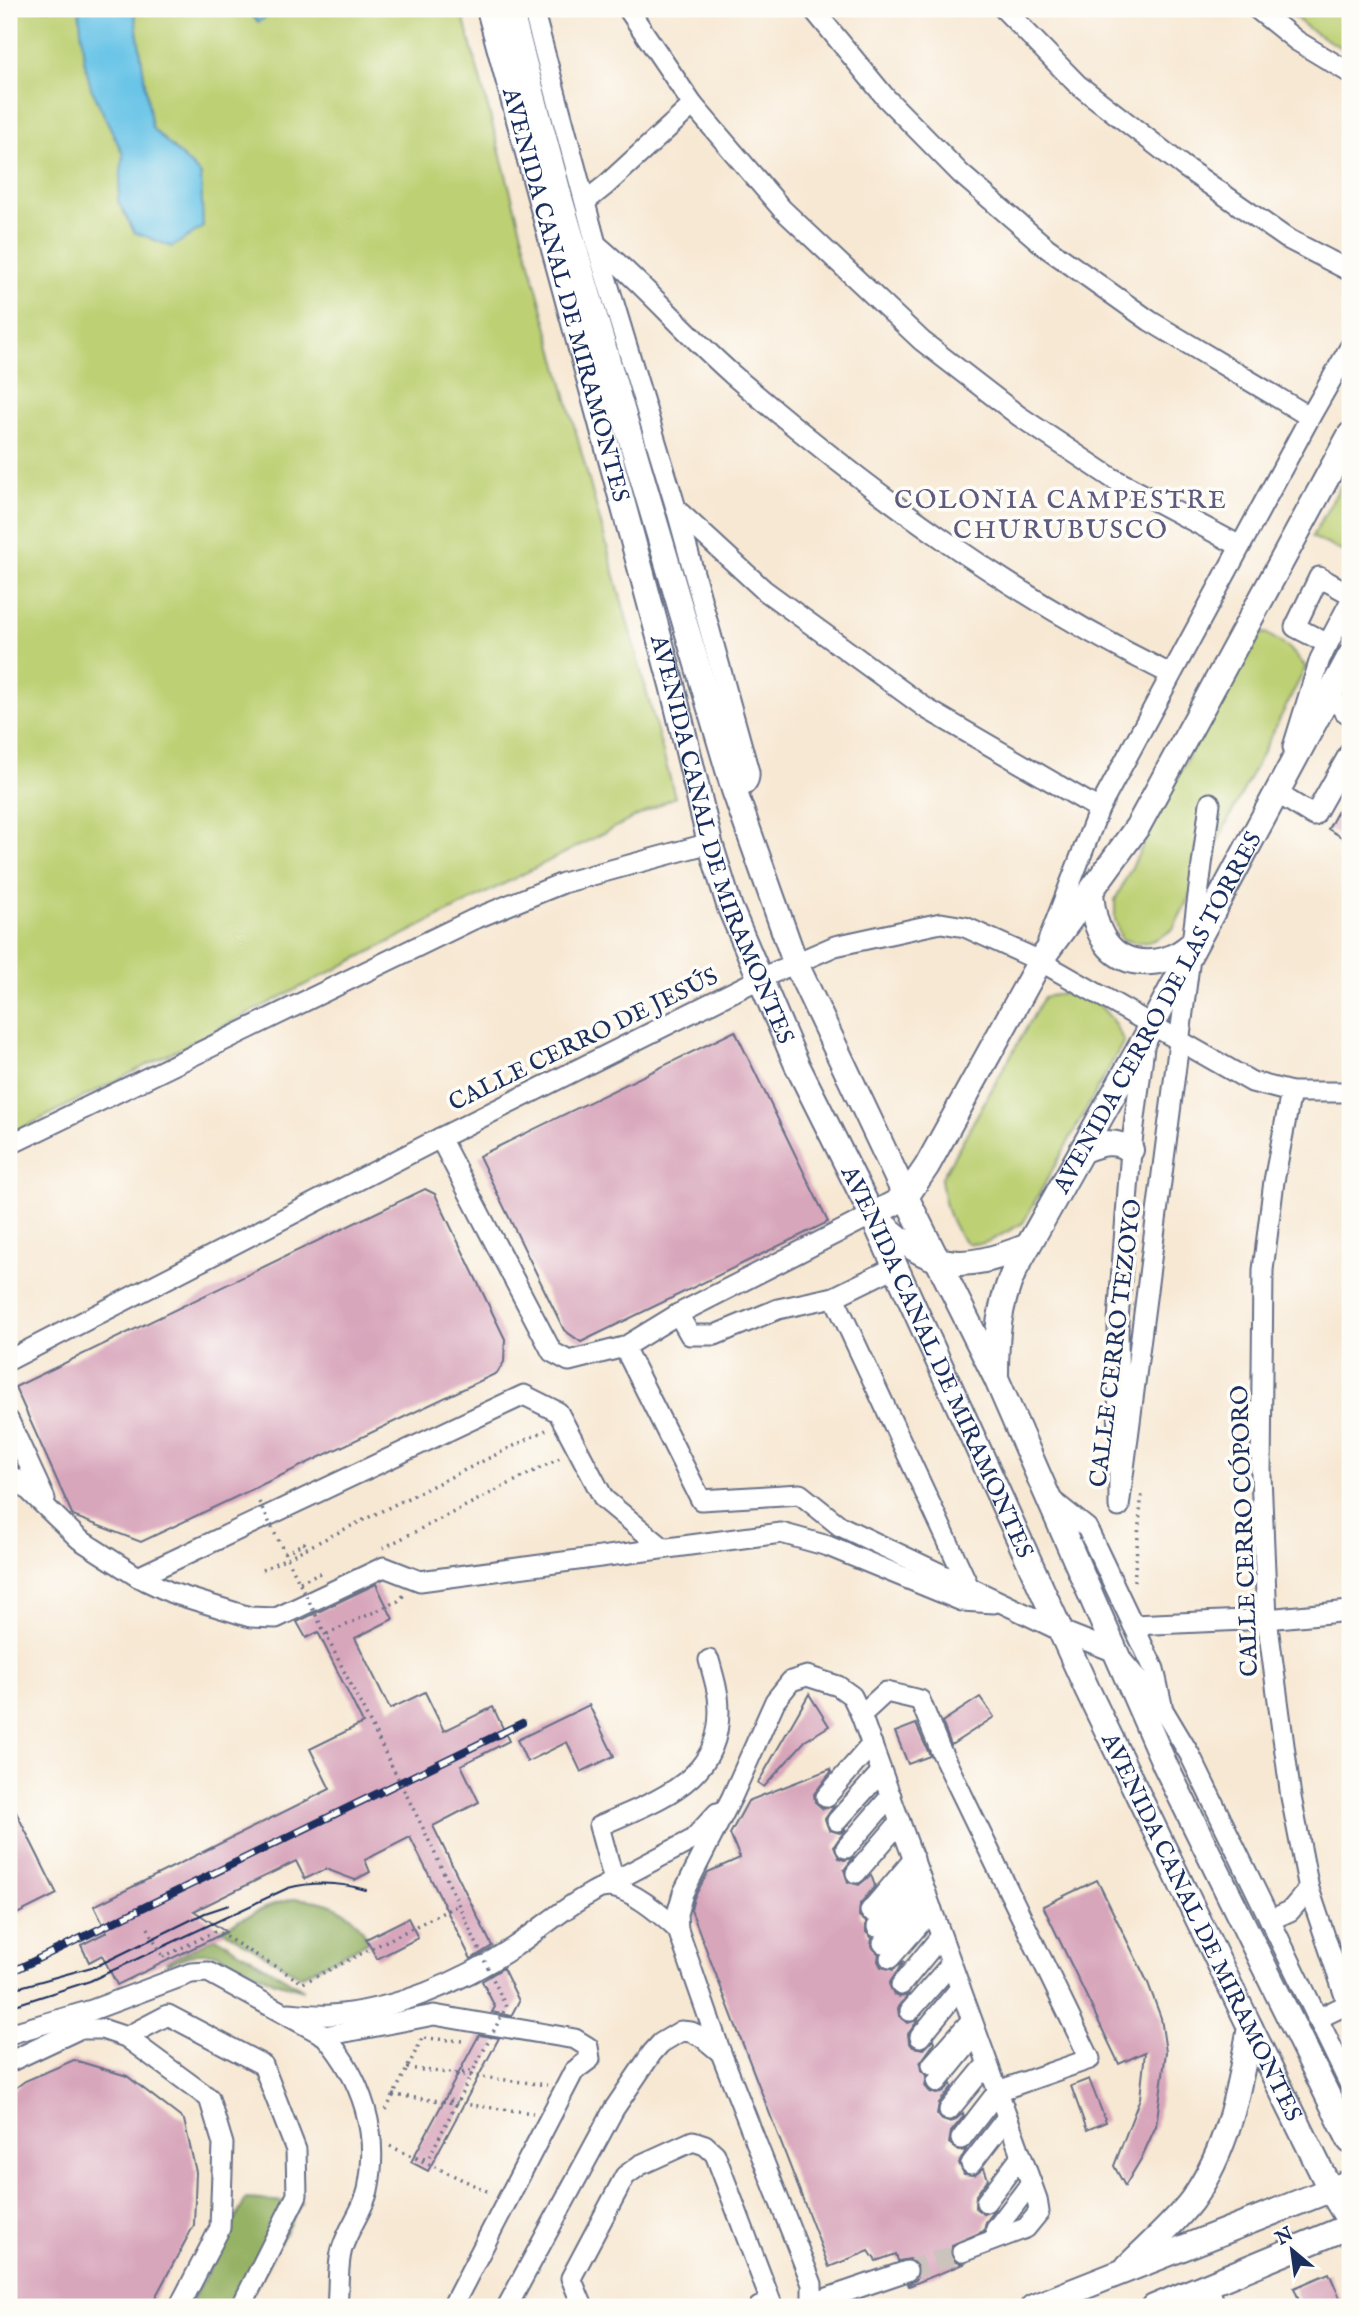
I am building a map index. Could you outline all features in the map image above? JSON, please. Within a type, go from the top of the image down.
[{"type":"main road","name":"AVENIDA CANAL DE MIRAMONTES","points":[[489,9],[673,685],[710,843],[730,908],[797,1065],[872,1215],[1059,1630],[1250,2027],[1341,2187],[1350,2224]]},
{"type":"main road","name":"AVENIDA CANAL DE MIRAMONTES","points":[[510,9],[562,205],[734,790],[795,962],[906,1197],[996,1378],[1165,1765],[1350,2141]]},
{"type":"main road","points":[[1028,1246],[984,1262],[939,1260],[909,1246],[872,1215],[906,1197],[927,1166],[1040,961],[1138,826],[1350,436]]},
{"type":"main road","name":"AVENIDA CERRO DE LAS TORRES","points":[[996,1378],[997,1332],[1004,1293],[1149,1032],[1350,656]]},
{"type":"main road","points":[[673,685],[692,718],[709,779],[719,788],[734,790]]},
{"type":"main road","points":[[1091,891],[1099,932],[1106,944],[1129,960],[1143,962],[1170,958],[1182,952],[1202,933]]},
{"type":"main road","points":[[1083,1150],[1107,1142],[1120,1143],[1131,1150]]},
{"type":"main road","points":[[1120,2274],[1191,2200],[1216,2158],[1230,2124],[1250,2027]]},
{"type":"main road","points":[[1033,2307],[1341,2187]]},
{"type":"main road","points":[[1154,2307],[1212,2297],[1350,2224]]},
{"type":"street","name":"AVENIDA CANAL DE MIRAMONTES","points":[[533,9],[596,244],[676,508],[749,772],[748,782],[744,787],[734,790]]},
{"type":"street","points":[[628,9],[694,105],[782,209],[922,341],[1019,416],[1112,478],[1240,546]]},
{"type":"street","points":[[813,9],[886,98],[961,174],[1047,248],[1150,321],[1310,416]]},
{"type":"street","points":[[1004,9],[1077,84],[1183,166],[1286,238],[1350,271]]},
{"type":"street","points":[[1256,9],[1297,41],[1350,73]]},
{"type":"street","points":[[586,201],[694,105]]},
{"type":"street","points":[[596,244],[732,374],[866,485],[1009,585],[1170,674]]},
{"type":"street","points":[[614,305],[625,290],[633,287],[647,290]]},
{"type":"street","points":[[1040,961],[1099,808],[1310,416],[1350,347]]},
{"type":"street","points":[[676,508],[764,590],[927,709],[1099,808]]},
{"type":"street","points":[[1328,644],[1295,627],[1319,577],[1350,594]]},
{"type":"street","points":[[1350,602],[1320,659],[1278,790],[1314,816],[1350,751]]},
{"type":"street","points":[[1330,694],[1350,715]]},
{"type":"street","name":"CALLE CERRO TEZOYO","points":[[1149,1032],[1131,1150],[1118,1320],[1119,1507],[1210,803]]},
{"type":"street","points":[[9,1145],[472,919],[563,883],[710,843]]},
{"type":"street","name":"CALLE CERRO DE JESÚS","points":[[9,1360],[440,1138],[795,962],[835,946],[941,923],[965,927],[1040,961],[1149,1032],[1252,1082],[1291,1092],[1350,1092]]},
{"type":"street","name":"CALLE CERRO CÓPORO","points":[[1291,1092],[1274,1181],[1263,1270],[1261,1475],[1268,1619],[1287,1770],[1309,1889],[1349,2007],[1317,2019]]},
{"type":"street","points":[[440,1138],[552,1352],[569,1361],[624,1347],[678,1314],[872,1215]]},
{"type":"street","points":[[678,1314],[690,1335],[715,1335],[778,1310],[834,1297],[895,1267]]},
{"type":"street","points":[[834,1297],[969,1587]]},
{"type":"street","points":[[624,1347],[701,1500],[800,1494],[840,1526],[1059,1630]]},
{"type":"street","points":[[138,1577],[524,1395],[558,1412],[604,1499],[662,1547]]},
{"type":"street","points":[[9,1421],[50,1511]]},
{"type":"street","points":[[9,1475],[18,1480],[79,1539],[138,1577],[172,1593],[250,1617],[276,1618],[384,1567],[420,1581],[781,1533],[828,1546],[962,1601],[1006,1604]]},
{"type":"street","name":"AVENIDA CANAL DE MIRAMONTES","points":[[1048,1497],[1087,1528],[1154,1669],[1162,1708],[1165,1765]]},
{"type":"street","points":[[1133,1625],[1268,1619],[1350,1611]]},
{"type":"street","name":"AVENIDA CANAL DE MIRAMONTES","points":[[1059,1630],[1115,1652],[1162,1708],[1190,1755],[1350,2085]]},
{"type":"street","points":[[609,1884],[598,1826],[668,1796],[688,1782],[704,1765],[717,1735],[718,1697],[709,1660]]},
{"type":"street","points":[[907,2272],[813,2305],[812,2284],[721,2053],[678,1930],[677,1914],[683,1894],[732,1797],[775,1701],[791,1681],[807,1676],[838,1686],[852,1696],[1039,2212],[1026,2228],[962,2252]]},
{"type":"street","points":[[908,2005],[946,1950],[886,1692],[920,1700],[940,1749],[1090,2059],[946,1950]]},
{"type":"street","points":[[285,2013],[329,2015],[371,2009],[417,1996],[474,1970],[513,1947],[569,1905],[692,1840],[732,1797]]},
{"type":"street","points":[[609,1884],[657,1909],[678,1930]]},
{"type":"street","points":[[1270,1920],[1290,1911],[1309,1889]]},
{"type":"street","points":[[908,2005],[946,1950]]},
{"type":"street","points":[[908,2005],[946,1950]]},
{"type":"street","points":[[908,2005],[946,1950]]},
{"type":"street","points":[[908,2005],[946,1950]]},
{"type":"street","points":[[908,2005],[946,1950]]},
{"type":"street","points":[[908,2005],[946,1950]]},
{"type":"street","points":[[908,2005],[946,1950]]},
{"type":"street","points":[[908,2005],[946,1950]]},
{"type":"street","points":[[908,2005],[946,1950]]},
{"type":"street","points":[[908,2005],[946,1950]]},
{"type":"street","points":[[908,2005],[946,1950]]},
{"type":"street","points":[[908,2005],[946,1950]]},
{"type":"street","points":[[908,2005],[946,1950]]},
{"type":"street","points":[[908,2005],[946,1950]]},
{"type":"street","points":[[908,2005],[946,1950]]},
{"type":"street","points":[[908,2005],[946,1950]]},
{"type":"street","points":[[9,2034],[92,2010],[191,1973],[208,1972],[325,2036],[338,2052],[366,2106],[372,2136],[368,2190],[342,2249],[337,2307]]},
{"type":"street","points":[[126,2037],[168,2015],[263,2065],[296,2150],[297,2195],[241,2307]]},
{"type":"street","points":[[325,2036],[434,2015],[575,2039],[588,2047],[590,2059],[574,2071],[453,2307]]},
{"type":"street","points":[[9,2062],[79,2029],[102,2029],[126,2037],[209,2098],[223,2144],[220,2228],[179,2307]]},
{"type":"street","points":[[507,2307],[614,2109],[652,2053],[671,2035],[681,2031],[702,2037],[721,2053]]},
{"type":"street","points":[[583,2307],[571,2278],[625,2176],[640,2165],[693,2141],[705,2145],[715,2154],[771,2302],[759,2307]]},
{"type":"path","points":[[262,1570],[563,1421]]},
{"type":"path","points":[[379,1549],[578,1449]]},
{"type":"path","points":[[259,1502],[327,1634],[506,2007],[428,2160],[408,2155]]},
{"type":"path","points":[[285,1553],[304,1544],[307,1549]]},
{"type":"path","points":[[299,1589],[332,1573]]},
{"type":"path","points":[[300,1582],[309,1578]]},
{"type":"path","points":[[327,1634],[398,1601]]},
{"type":"path","points":[[148,1928],[163,1957],[216,1931],[303,1983],[458,1905]]},
{"type":"path","points":[[434,2015],[372,2136],[496,2195]]},
{"type":"path","points":[[407,2067],[453,2075],[548,2085]]},
{"type":"path","points":[[453,2075],[474,2070]]},
{"type":"path","points":[[393,2095],[533,2113]]},
{"type":"path","points":[[432,2102],[458,2100]]},
{"type":"green space","points":[[9,9],[461,9],[675,797],[9,1135]]},
{"type":"green space","points":[[1285,9],[1350,9],[1350,53],[1309,29]]},
{"type":"green space","points":[[1350,469],[1350,555],[1312,537]]},
{"type":"green space","points":[[1266,633],[1289,648],[1306,667],[1173,929],[1148,942],[1121,939],[1115,919],[1115,900],[1249,638]]},
{"type":"green space","points":[[1069,993],[1093,998],[1111,1018],[1124,1041],[1023,1223],[992,1240],[980,1244],[967,1243],[952,1222],[941,1179],[1044,997]]},
{"type":"green space","points":[[292,1899],[327,1903],[338,1908],[356,1921],[368,1942],[300,1976],[221,1929],[271,1905]]},
{"type":"green space","points":[[216,1937],[304,1990],[275,1982],[216,1953],[197,1953],[167,1964],[166,1962]]},
{"type":"green space","points":[[246,2199],[301,2203],[245,2307],[189,2307]]},
{"type":"water","points":[[79,9],[134,9],[152,128],[201,175],[203,227],[172,247],[134,232],[118,201],[123,154],[91,88],[84,60]]},
{"type":"water","points":[[245,9],[280,9],[258,22]]},
{"type":"building","points":[[1350,789],[1350,842],[1328,829]]},
{"type":"building","points":[[735,1031],[828,1222],[581,1342],[564,1330],[479,1156]]},
{"type":"building","points":[[425,1189],[435,1194],[505,1339],[504,1362],[497,1373],[141,1542],[73,1516],[15,1387]]},
{"type":"building","points":[[376,1584],[393,1619],[355,1638],[390,1709],[425,1692],[444,1731],[493,1707],[509,1741],[461,1765],[479,1802],[433,1826],[492,1946],[471,1959],[410,1837],[365,1860],[370,1872],[355,1880],[326,1869],[305,1879],[296,1861],[194,1911],[226,1932],[117,1985],[102,1955],[89,1962],[81,1945],[107,1932],[94,1906],[330,1789],[310,1749],[363,1723],[318,1632],[306,1638],[297,1622]]},
{"type":"building","points":[[809,1694],[829,1726],[805,1741],[764,1787],[758,1783]]},
{"type":"building","points":[[980,1697],[994,1717],[951,1745],[942,1722]]},
{"type":"building","points":[[589,1705],[614,1756],[581,1772],[567,1742],[527,1762],[517,1740]]},
{"type":"building","points":[[916,1724],[930,1756],[908,1764],[895,1732]]},
{"type":"building","points":[[830,1769],[831,1772],[814,1794],[815,1802],[823,1809],[834,1806],[825,1819],[829,1830],[840,1833],[846,1829],[834,1846],[839,1858],[853,1858],[844,1870],[848,1882],[859,1885],[871,1875],[875,1886],[860,1904],[859,1916],[866,1922],[866,1932],[872,1938],[871,1946],[879,1954],[881,1967],[893,1970],[904,1961],[889,1984],[894,1995],[908,1995],[898,2008],[899,2016],[907,2023],[918,2020],[908,2034],[913,2047],[924,2049],[934,2039],[935,2042],[920,2063],[921,2070],[927,2076],[925,2086],[936,2094],[942,2093],[951,2084],[952,2087],[939,2103],[937,2114],[948,2122],[954,2121],[963,2113],[964,2116],[951,2132],[949,2143],[959,2151],[966,2150],[959,2163],[964,2174],[975,2175],[984,2168],[988,2179],[976,2195],[975,2207],[984,2214],[995,2210],[986,2222],[984,2231],[952,2245],[951,2257],[955,2262],[963,2264],[909,2286],[919,2274],[918,2266],[910,2259],[898,2261],[896,2254],[876,2261],[869,2251],[829,2267],[691,1910],[694,1898],[708,1872],[740,1858],[730,1834],[748,1801]]},
{"type":"building","points":[[9,1798],[57,1894],[9,1918]]},
{"type":"building","points":[[1097,1880],[1148,1983],[1161,2018],[1166,2052],[1156,2126],[1125,2186],[1114,2166],[1140,2098],[1145,2052],[1119,2064],[1043,1906]]},
{"type":"building","points":[[408,1918],[418,1938],[377,1959],[366,1939]]},
{"type":"building","points":[[503,1968],[519,2001],[511,2016],[492,2012],[495,2007],[482,1981]]},
{"type":"building","points":[[479,2035],[499,2038],[428,2171],[411,2162]]},
{"type":"building","points":[[74,2060],[127,2076],[184,2120],[196,2172],[194,2225],[150,2307],[9,2307],[9,2093],[25,2081]]},
{"type":"building","points":[[1089,2079],[1106,2122],[1087,2130],[1071,2086]]},
{"type":"building","points":[[1329,2273],[1344,2307],[1302,2307],[1294,2288]]},
{"type":"tunnel","points":[[907,2271],[962,2252]]},
{"type":"tram line","points":[[9,2007],[90,1981],[288,1888],[327,1883],[366,1890]]},
{"type":"tram line","points":[[9,1990],[99,1965],[205,1913],[229,1905]]},
{"type":"railway","points":[[9,1973],[522,1723]]},
{"type":"district","name":"COLONIA CAMPESTRE CHURUBUSCO","points":[[1061,514]]}]
